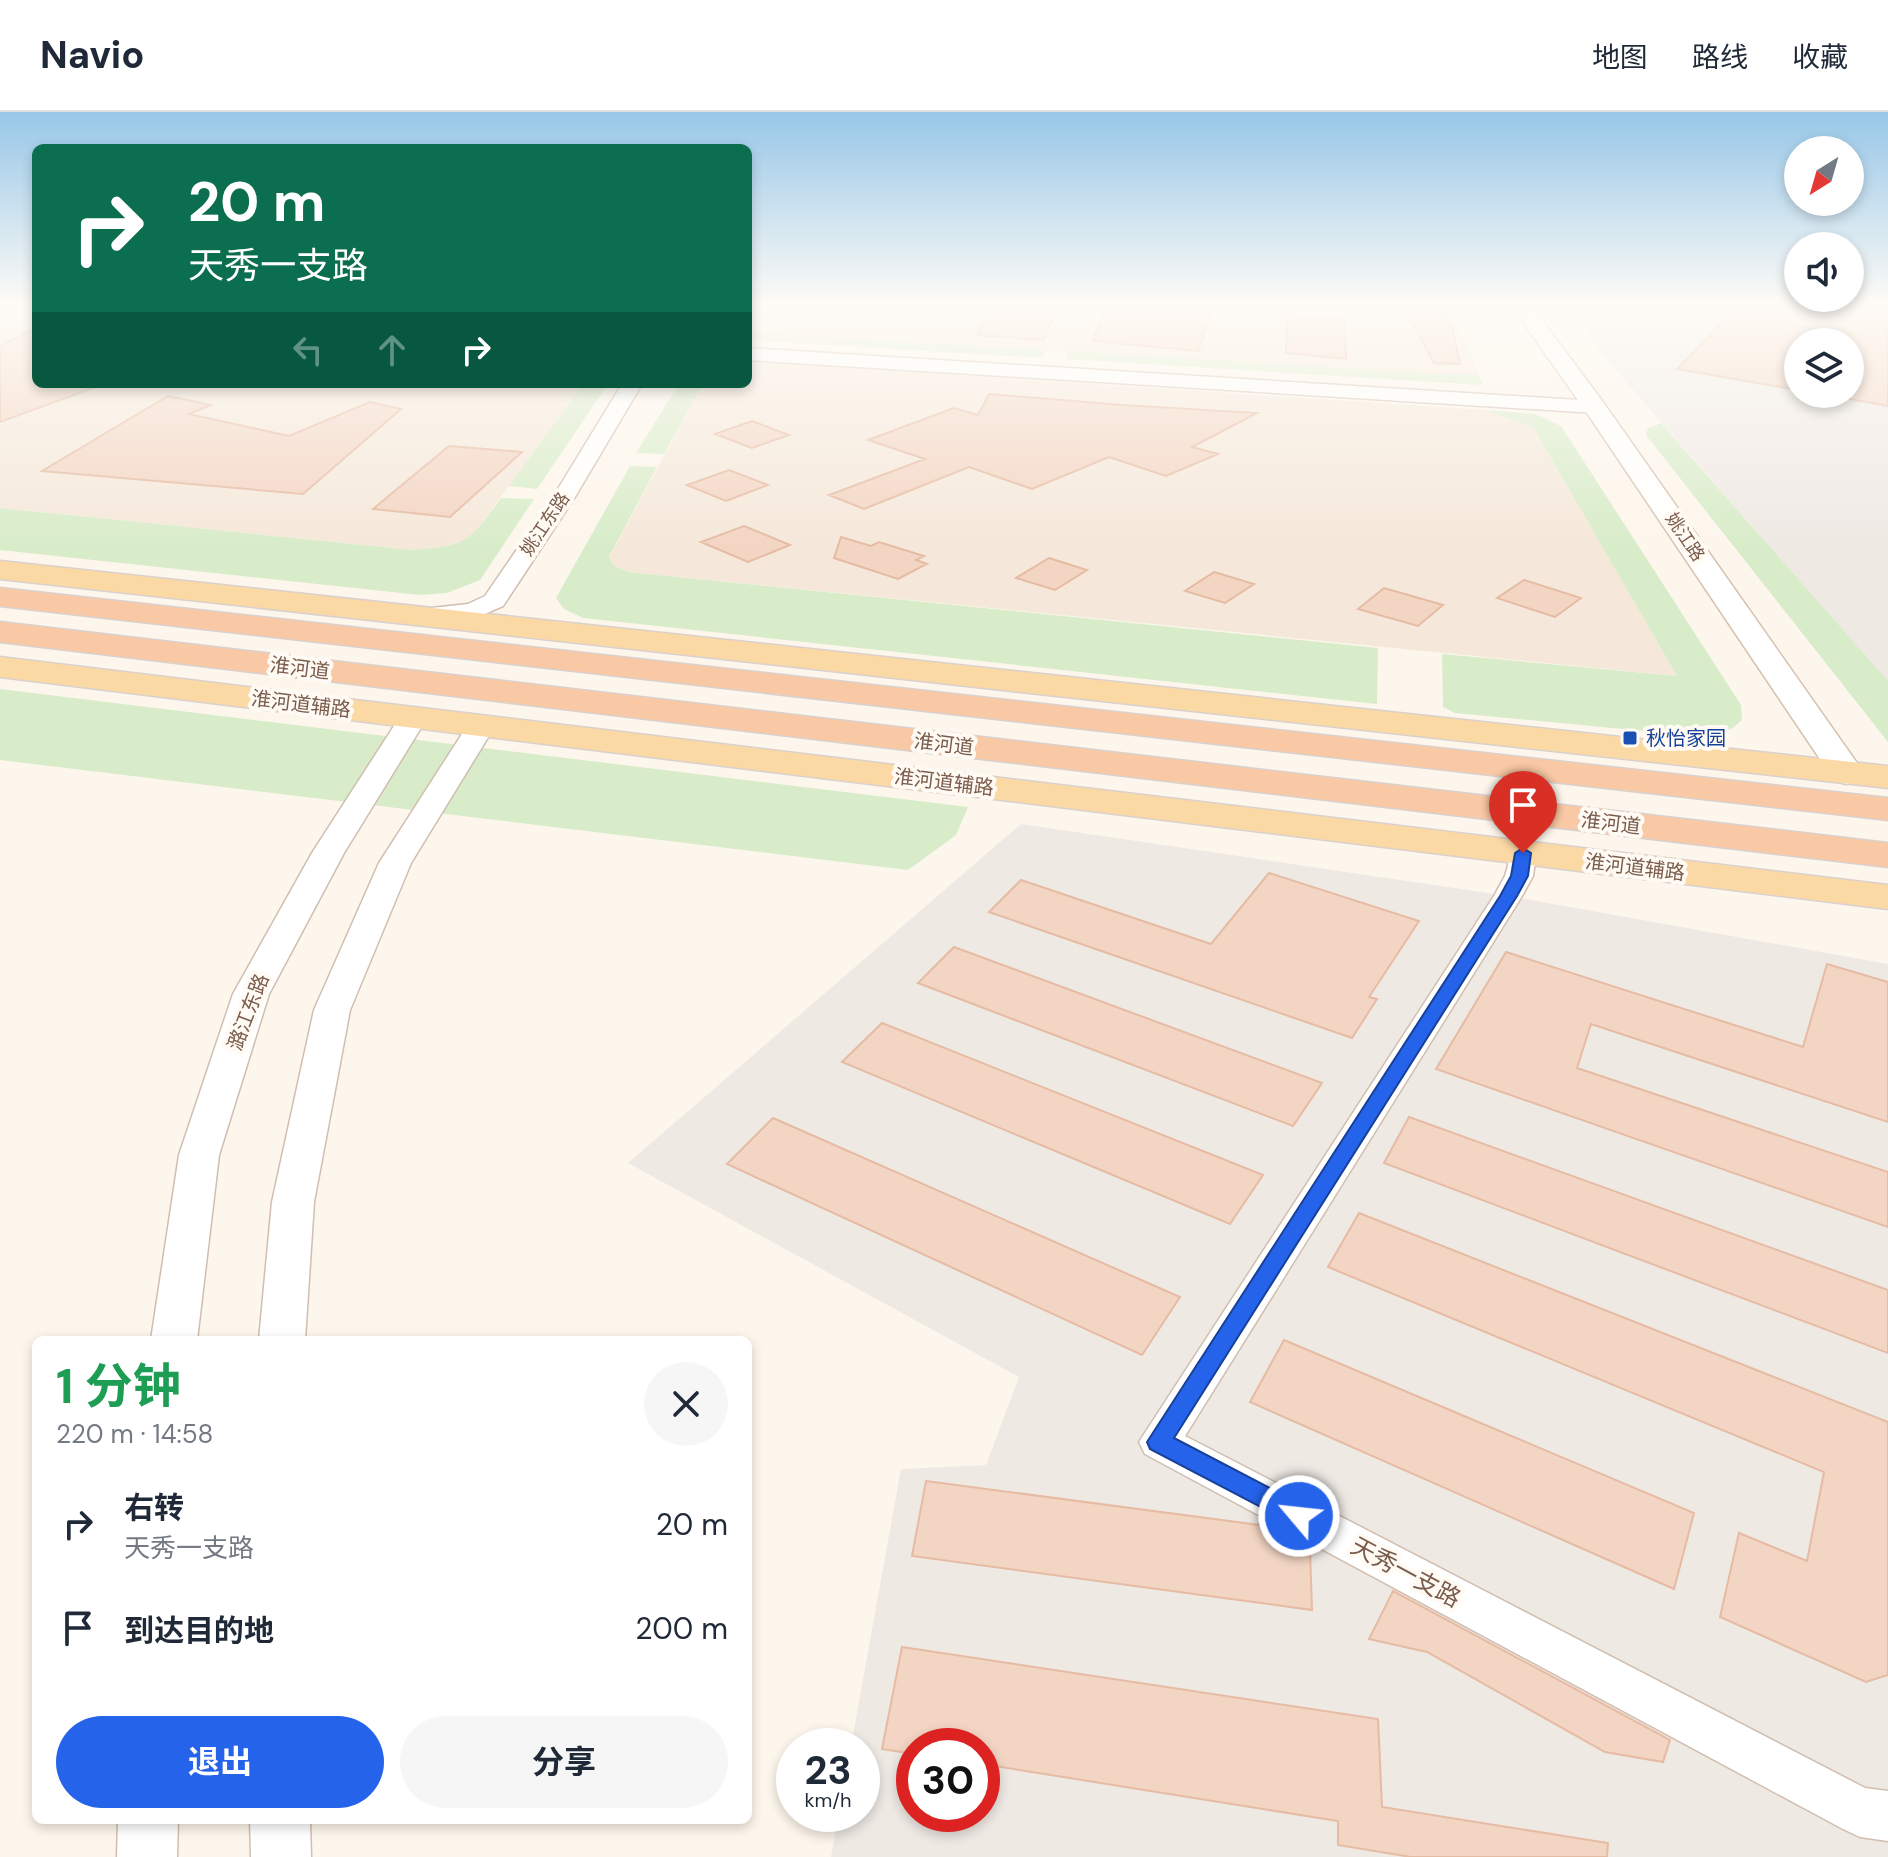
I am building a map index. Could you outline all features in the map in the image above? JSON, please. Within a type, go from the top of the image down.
[{"type":"highway","name":"淮河道","points":[[0,597],[1888,809]]},
{"type":"highway","name":"淮河道","points":[[0,632],[1888,855]]},
{"type":"main road","name":"姚江路","points":[[1579,385],[1846,773]]},
{"type":"main road","points":[[0,570],[1888,777]]},
{"type":"main road","name":"淮河道辅路","points":[[0,667],[1888,897]]},
{"type":"street","points":[[1297,385],[1593,404]]},
{"type":"street","name":"姚江东路","points":[[423,615],[473,611],[494,601],[564,497],[630,388]]},
{"type":"street","name":"姚江东路","points":[[558,631],[519,616],[514,610],[516,603],[648,388]]},
{"type":"street","name":"潞江东路","points":[[175,1336],[199,1155],[251,994],[328,853],[413,718]]},
{"type":"street","points":[[282,1336],[293,1202],[332,1010],[395,863],[481,726]]},
{"type":"street","name":"天秀一支路","points":[[1523,853],[1519,876],[1508,896],[1159,1442],[1860,1812],[1888,1816]]},
{"type":"street","points":[[147,1857],[148,1824]]},
{"type":"street","points":[[280,1824],[281,1857]]},
{"type":"shaded area","points":[[0,385],[32,385],[32,388],[580,388],[471,538],[443,547],[412,550],[0,508]]},
{"type":"shaded area","name":"秋怡家园","points":[[1116,385],[1486,410],[1533,427],[1677,676],[628,572],[613,565],[609,558],[701,388]]},
{"type":"shaded area","points":[[1629,385],[1784,385],[1784,408],[1864,408],[1864,385],[1888,385],[1888,682]]},
{"type":"shaded area","points":[[1021,824],[1508,896],[1888,964],[1888,1857],[831,1857],[836,1832],[880,1832],[880,1728],[854,1728],[901,1469],[986,1465],[1019,1377],[628,1163]]},
{"type":"green space","points":[[580,388],[605,388],[537,489],[509,486]]},
{"type":"green space","points":[[677,388],[701,388],[664,454],[636,453]]},
{"type":"green space","points":[[1486,410],[1535,414],[1561,426],[1741,705],[1742,720],[1737,725],[1721,734],[1696,736],[1455,713],[1443,707],[1442,654],[1677,676],[1533,427]]},
{"type":"green space","points":[[1661,423],[1888,681],[1888,742],[1646,435],[1648,428]]},
{"type":"green space","points":[[630,466],[657,467],[609,557],[613,565],[628,572],[1378,648],[1377,704],[583,618],[564,609],[556,598]]},
{"type":"green space","points":[[501,498],[534,499],[480,580],[447,593],[420,595],[0,550],[0,508],[412,550],[445,546],[466,539]]},
{"type":"green space","points":[[0,689],[968,807],[956,835],[908,870],[0,760]]},
{"type":"building","points":[[0,385],[93,388],[0,422]]},
{"type":"building","points":[[1864,385],[1888,385],[1888,406],[1864,402]]},
{"type":"building","points":[[989,394],[1257,413],[1192,447],[1218,454],[1166,476],[1109,457],[1032,489],[969,467],[864,509],[829,495],[925,459],[868,440],[954,408],[978,415]]},
{"type":"building","points":[[168,396],[211,405],[189,414],[289,436],[370,402],[401,409],[303,494],[42,471]]},
{"type":"building","points":[[752,421],[789,435],[752,448],[715,434]]},
{"type":"building","points":[[449,446],[522,452],[450,517],[373,509]]},
{"type":"building","points":[[729,470],[768,485],[726,501],[687,485]]},
{"type":"building","points":[[744,526],[790,545],[748,562],[701,542]]},
{"type":"building","points":[[841,537],[871,546],[879,542],[924,556],[916,560],[927,564],[898,579],[834,558]]},
{"type":"building","points":[[1049,558],[1087,570],[1055,590],[1016,578]]},
{"type":"building","points":[[1214,572],[1254,584],[1225,603],[1185,591]]},
{"type":"building","points":[[1524,580],[1581,598],[1555,617],[1497,598]]},
{"type":"building","points":[[1384,588],[1443,605],[1418,626],[1358,609]]},
{"type":"building","points":[[1269,873],[1419,921],[1369,997],[1377,999],[1352,1038],[989,912],[1021,880],[1211,944]]},
{"type":"building","points":[[954,947],[1322,1083],[1293,1126],[918,983]]},
{"type":"building","points":[[1506,952],[1803,1047],[1827,964],[1888,982],[1888,1122],[1591,1024],[1577,1068],[1888,1172],[1888,1227],[1436,1069]]},
{"type":"building","points":[[882,1023],[1263,1175],[1230,1224],[842,1062]]},
{"type":"building","points":[[1409,1117],[1888,1290],[1888,1353],[1384,1163]]},
{"type":"building","points":[[773,1118],[1180,1297],[1142,1355],[727,1164]]},
{"type":"building","points":[[1359,1213],[1888,1422],[1888,1675],[1866,1682],[1720,1617],[1739,1533],[1807,1561],[1824,1472],[1328,1267]]},
{"type":"building","points":[[1284,1340],[1694,1513],[1674,1589],[1250,1402]]},
{"type":"building","points":[[926,1481],[1267,1526],[1310,1551],[1312,1610],[912,1556]]},
{"type":"building","points":[[1393,1591],[1670,1740],[1663,1762],[1605,1752],[1427,1652],[1369,1639]]},
{"type":"building","points":[[902,1647],[1378,1719],[1382,1807],[1608,1843],[1607,1857],[1411,1857],[1338,1845],[1338,1821],[1000,1767],[1000,1728],[896,1728],[896,1751],[882,1749]]},
{"type":"place","name":"秋怡家园","points":[[1630,738]]},
{"type":"route","points":[[1299,1516],[1159,1442],[1508,896],[1519,876],[1523,853]]}]
